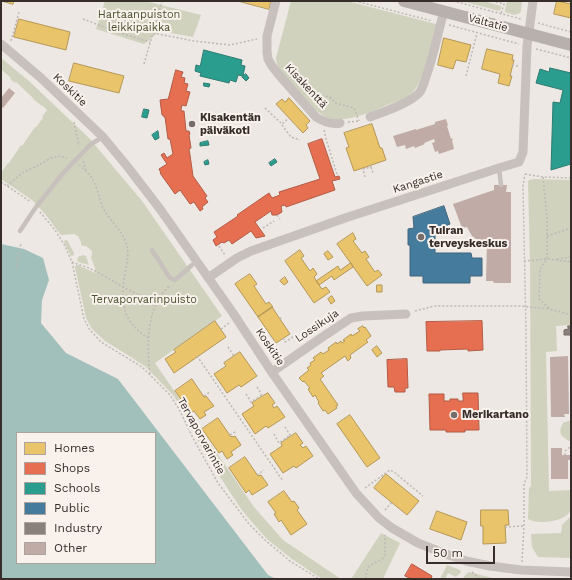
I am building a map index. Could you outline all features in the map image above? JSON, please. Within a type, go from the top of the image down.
[{"type":"street","name":"Kisakenttä","points":[[276,1],[267,36],[267,52],[272,66],[314,114],[331,124],[340,123]]},
{"type":"street","name":"Valtatie","points":[[404,1],[442,17],[529,34],[571,45]]},
{"type":"street","name":"Kangastie","points":[[208,278],[237,258],[251,251],[348,217],[519,162],[523,152],[527,46],[533,1]]},
{"type":"street","points":[[370,117],[410,100],[419,92],[429,67],[442,17]]},
{"type":"street","name":"Koskitie","points":[[6,43],[102,137],[137,178],[233,313],[356,493],[379,518],[392,528],[418,543],[466,561],[521,570],[571,572]]},
{"type":"street","name":"Lossikuja","points":[[272,372],[351,318],[406,314]]},
{"type":"lane","points":[[20,231],[64,172],[91,144],[102,137]]},
{"type":"lane","points":[[499,168],[500,185]]},
{"type":"lane","points":[[152,250],[170,278],[175,280],[192,265]]},
{"type":"path","points":[[144,64],[162,1]]},
{"type":"path","points":[[355,1],[442,17],[477,33],[571,58]]},
{"type":"path","points":[[455,1],[501,14],[531,20],[571,32]]},
{"type":"path","points":[[492,1],[504,4],[501,14]]},
{"type":"path","points":[[6,43],[19,12]]},
{"type":"path","points":[[117,32],[121,18]]},
{"type":"path","points":[[83,19],[117,32],[150,42]]},
{"type":"path","points":[[153,32],[194,42],[230,45],[267,36]]},
{"type":"path","points":[[466,76],[477,33]]},
{"type":"path","points":[[512,65],[518,66]]},
{"type":"path","points":[[302,102],[315,94],[328,96],[332,98],[335,103],[354,108],[360,121]]},
{"type":"path","points":[[265,108],[282,124],[291,137],[300,140]]},
{"type":"path","points":[[340,123],[360,121],[370,117]]},
{"type":"path","points":[[282,124],[289,118]]},
{"type":"path","points":[[322,120],[326,139],[337,174]]},
{"type":"path","points":[[6,186],[22,173],[51,158],[60,156],[64,156],[74,161],[87,171],[95,184],[104,209],[126,242],[128,259],[122,300],[124,309],[134,326],[140,333],[148,338]]},
{"type":"path","points":[[365,177],[363,169],[370,166],[373,173]]},
{"type":"path","points":[[521,570],[524,526],[524,484],[527,477],[523,186],[525,174],[543,177],[571,178]]},
{"type":"path","points":[[543,177],[547,217],[547,259],[540,269],[539,299],[550,309]]},
{"type":"path","name":"Tervaporvarintie","points":[[1,182],[30,202],[55,230],[65,246],[72,262],[84,319],[90,330],[101,342],[142,367],[170,395],[179,408],[193,438],[218,483],[249,524],[290,561],[319,579]]},
{"type":"path","points":[[278,215],[280,219]]},
{"type":"path","points":[[263,228],[274,221]]},
{"type":"path","points":[[547,236],[571,228]]},
{"type":"path","points":[[16,270],[21,243]]},
{"type":"path","points":[[219,246],[226,257]]},
{"type":"path","points":[[555,260],[571,257]]},
{"type":"path","points":[[524,260],[547,259],[571,262]]},
{"type":"path","points":[[72,262],[94,271],[123,288],[145,296],[158,298]]},
{"type":"path","points":[[150,375],[148,338],[154,307],[158,298],[175,280]]},
{"type":"path","points":[[406,314],[434,306],[525,306],[550,309],[571,315]]},
{"type":"path","points":[[221,329],[229,323]]},
{"type":"path","points":[[283,338],[285,342],[293,337]]},
{"type":"path","points":[[228,347],[234,356]]},
{"type":"path","points":[[197,356],[283,481]]},
{"type":"path","points":[[246,394],[252,402],[263,395],[257,386]]},
{"type":"path","points":[[204,396],[210,392]]},
{"type":"path","points":[[274,434],[279,443],[291,435],[285,427]]},
{"type":"path","points":[[230,435],[237,431]]},
{"type":"path","points":[[565,455],[565,451],[570,447]]},
{"type":"path","points":[[257,475],[264,470]]},
{"type":"path","points":[[363,490],[390,470],[423,496]]},
{"type":"path","points":[[384,512],[392,502]]},
{"type":"path","points":[[505,527],[524,526]]},
{"type":"path","points":[[366,579],[367,568],[385,556],[385,533]]},
{"type":"path","points":[[470,571],[480,579]]},
{"type":"green space","name":"Hartaanpuiston leikkipaikka","points":[[105,1],[145,1],[201,15],[193,37],[160,31],[144,44],[96,29]]},
{"type":"green space","points":[[291,1],[347,1],[436,24],[425,69],[414,91],[402,100],[357,117],[349,119],[333,119],[326,117],[313,107],[280,70],[276,62]]},
{"type":"green space","points":[[462,1],[484,1],[501,6],[501,9],[499,11]]},
{"type":"green space","points":[[507,1],[522,1],[520,13],[514,15],[505,12]]},
{"type":"green space","name":"Tervaporvarinpuisto","points":[[1,58],[29,81],[90,139],[142,201],[222,316],[155,363],[254,507],[283,540],[341,579],[322,579],[292,559],[267,539],[241,509],[203,451],[181,407],[173,395],[146,367],[105,341],[92,329],[86,318],[75,267],[78,265],[95,273],[95,268],[91,258],[92,251],[86,246],[82,246],[78,236],[74,234],[60,234],[46,215],[32,200],[1,179],[1,173],[43,118],[42,117],[47,110],[33,99],[16,82],[15,83],[10,79],[11,78],[1,69]]},
{"type":"green space","points":[[529,180],[571,180],[571,325],[556,326],[557,351],[546,352],[549,491],[571,490],[571,509],[564,517],[545,522],[532,521],[528,519],[529,488],[531,486],[530,263],[528,182]]},
{"type":"green space","points":[[67,240],[74,255],[71,256],[64,242]]},
{"type":"green space","points":[[79,256],[86,256],[89,265],[78,262],[77,260]]},
{"type":"green space","points":[[571,421],[571,442],[561,435],[560,430],[563,423]]},
{"type":"green space","points":[[571,516],[571,558],[538,557],[532,547],[531,534],[561,533],[562,525]]},
{"type":"green space","points":[[381,533],[400,543],[383,579],[351,579]]},
{"type":"green space","points":[[447,565],[460,570],[461,572],[456,577],[448,573],[445,579],[440,579]]},
{"type":"green space","points":[[469,572],[497,579],[463,579]]},
{"type":"water","points":[[1,244],[24,249],[43,258],[49,280],[42,300],[41,323],[66,353],[118,379],[268,575],[276,579],[1,579]]},
{"type":"building: Homes","points":[[2,1],[14,1],[13,4]]},
{"type":"building: Homes","points":[[238,1],[271,1],[269,9]]},
{"type":"building: Homes","points":[[557,1],[571,4],[571,18],[554,14]]},
{"type":"building: Homes","points":[[19,19],[70,32],[66,50],[14,37]]},
{"type":"building: Homes","points":[[444,38],[471,45],[466,62],[456,60],[453,69],[438,65]]},
{"type":"building: Homes","points":[[487,49],[513,55],[512,60],[514,60],[510,76],[512,76],[509,86],[498,83],[500,74],[482,69]]},
{"type":"building: Homes","points":[[74,63],[124,76],[119,93],[69,81]]},
{"type":"building: Homes","points":[[289,98],[310,121],[306,125],[308,128],[303,133],[276,104],[282,99],[285,102]]},
{"type":"building: Homes","points":[[372,124],[380,148],[382,148],[386,160],[354,171],[346,148],[349,147],[344,133]]},
{"type":"building: Homes","points":[[353,233],[356,239],[353,241],[362,253],[365,251],[369,257],[366,259],[375,272],[378,270],[382,275],[367,286],[337,244]]},
{"type":"building: Homes","points":[[300,250],[304,256],[301,258],[310,271],[313,268],[317,274],[314,277],[319,285],[322,289],[326,287],[330,292],[314,303],[285,261]]},
{"type":"building: Homes","points":[[328,251],[333,257],[328,260],[324,254]]},
{"type":"building: Homes","points":[[351,263],[353,267],[334,280],[332,276],[319,285],[316,281],[338,266],[340,270]]},
{"type":"building: Homes","points":[[250,274],[257,284],[254,286],[266,304],[269,302],[273,307],[258,317],[235,284]]},
{"type":"building: Homes","points":[[285,277],[288,282],[284,285],[280,281]]},
{"type":"building: Homes","points":[[377,285],[382,285],[382,292],[377,292]]},
{"type":"building: Homes","points":[[332,296],[335,301],[331,304],[328,299]]},
{"type":"building: Homes","points":[[272,307],[290,334],[276,343],[258,317]]},
{"type":"building: Homes","points":[[215,321],[226,337],[174,373],[165,359],[176,352],[174,350]]},
{"type":"building: Homes","points":[[363,326],[371,336],[366,340],[368,342],[350,355],[351,358],[348,361],[345,356],[321,373],[324,376],[320,379],[338,405],[336,406],[337,408],[328,414],[325,410],[323,411],[315,395],[313,397],[308,389],[310,388],[299,378],[309,370],[307,368],[311,365],[310,363],[315,360],[313,358],[321,352],[323,354],[329,350],[328,348],[336,342],[337,344],[341,341],[342,343],[345,341],[343,340],[351,334],[352,336],[360,331],[358,329]]},
{"type":"building: Homes","points":[[377,346],[382,353],[377,357],[372,350]]},
{"type":"building: Homes","points":[[240,352],[257,376],[241,387],[239,385],[227,393],[214,374],[226,366],[224,363]]},
{"type":"building: Homes","points":[[192,379],[204,397],[206,396],[214,406],[204,412],[206,415],[200,419],[194,411],[191,413],[175,391]]},
{"type":"building: Homes","points":[[268,393],[275,403],[272,405],[274,408],[277,406],[285,417],[268,428],[266,426],[255,434],[242,414],[254,406],[252,403]]},
{"type":"building: Homes","points":[[350,415],[380,458],[367,467],[337,424]]},
{"type":"building: Homes","points":[[218,418],[231,437],[235,436],[241,445],[231,452],[233,455],[227,459],[222,451],[219,453],[202,429]]},
{"type":"building: Homes","points":[[296,433],[303,443],[300,445],[303,448],[306,446],[313,456],[296,468],[294,466],[283,473],[270,454],[282,446],[281,443]]},
{"type":"building: Homes","points":[[245,457],[258,476],[261,475],[268,485],[252,495],[249,490],[246,493],[229,468]]},
{"type":"building: Homes","points":[[386,474],[419,501],[407,515],[374,488]]},
{"type":"building: Homes","points":[[284,491],[292,502],[294,501],[299,508],[297,510],[307,524],[291,535],[281,520],[279,522],[274,514],[276,513],[268,502]]},
{"type":"building: Homes","points":[[481,510],[508,510],[509,525],[505,525],[506,543],[483,544]]},
{"type":"building: Homes","points":[[437,511],[467,522],[461,540],[430,529]]},
{"type":"building: Shops","points":[[176,70],[183,72],[181,77],[185,78],[184,83],[188,84],[186,91],[190,92],[186,106],[182,105],[181,111],[184,111],[186,131],[189,131],[190,134],[191,148],[189,149],[193,176],[207,196],[205,198],[208,202],[200,211],[194,202],[190,204],[180,190],[175,194],[160,173],[159,169],[167,164],[161,155],[164,153],[167,158],[173,154],[170,139],[168,139],[165,117],[162,115],[160,100],[168,99]]},
{"type":"building: Shops","points":[[322,139],[335,177],[339,176],[340,179],[332,181],[335,190],[286,207],[285,205],[281,206],[282,212],[277,215],[272,215],[271,211],[255,222],[265,236],[256,238],[251,231],[232,244],[229,240],[216,246],[213,240],[217,237],[214,232],[269,193],[272,198],[280,195],[279,192],[320,179],[308,144]]},
{"type":"building: Shops","points":[[482,321],[483,350],[468,351],[468,349],[427,351],[426,322]]},
{"type":"building: Shops","points":[[407,359],[408,388],[405,388],[405,392],[395,392],[394,387],[388,387],[387,360]]},
{"type":"building: Shops","name":"Merikartano","points":[[463,393],[478,393],[479,430],[446,432],[446,430],[430,430],[429,394],[444,394],[444,401],[458,399],[458,401],[463,401]]},
{"type":"building: Shops","points":[[412,564],[432,576],[431,579],[412,579],[405,576]]},
{"type":"building: Schools","points":[[204,50],[242,60],[241,65],[245,66],[243,76],[238,75],[236,82],[230,80],[229,83],[200,76],[201,73],[195,71],[196,65],[200,66]]},
{"type":"building: Schools","points":[[550,68],[571,73],[571,164],[551,170],[553,102],[560,103],[563,90],[536,83],[540,69],[549,72]]},
{"type":"building: Schools","points":[[246,74],[249,78],[246,81],[242,77]]},
{"type":"building: Schools","points":[[204,83],[210,84],[209,87],[204,86]]},
{"type":"building: Schools","points":[[144,109],[149,110],[147,118],[142,117]]},
{"type":"building: Schools","points":[[158,131],[159,138],[155,140],[152,135]]},
{"type":"building: Schools","points":[[208,141],[209,145],[200,146],[200,143]]},
{"type":"building: Schools","points":[[275,159],[277,162],[271,166],[269,163]]},
{"type":"building: Schools","points":[[208,160],[209,164],[205,165],[204,162]]},
{"type":"building: Public","name":"Tuiran terveyskeskus","points":[[444,206],[450,224],[435,230],[435,253],[471,253],[472,258],[482,258],[482,276],[470,276],[470,283],[423,283],[423,276],[410,276],[410,245],[408,245],[408,229],[414,228],[413,217]]},
{"type":"building: Industry","points":[[568,326],[571,326],[571,335],[564,335],[564,330],[568,329]]},
{"type":"building: Other","points":[[9,88],[15,93],[3,108],[1,106],[1,98]]},
{"type":"building: Other","points":[[446,119],[451,139],[452,138],[453,140],[454,149],[439,154],[438,151],[435,152],[432,143],[435,142],[434,139],[415,148],[414,146],[406,149],[405,145],[397,147],[393,136],[435,124],[435,122]]},
{"type":"building: Other","points":[[494,185],[507,185],[506,192],[511,192],[511,283],[494,283],[493,281],[486,281],[487,242],[476,239],[472,236],[467,227],[462,228],[453,204],[494,190]]},
{"type":"building: Other","points":[[568,356],[569,414],[564,414],[565,417],[551,417],[550,357]]},
{"type":"building: Other","points":[[551,448],[562,448],[562,455],[571,455],[571,460],[568,460],[568,479],[551,479]]},
{"type":"place","name":"Kisakentän päiväkoti","points":[[192,124]]},
{"type":"place","name":"Tuiran terveyskeskus","points":[[421,237]]},
{"type":"place","name":"Merikartano","points":[[454,415]]}]
